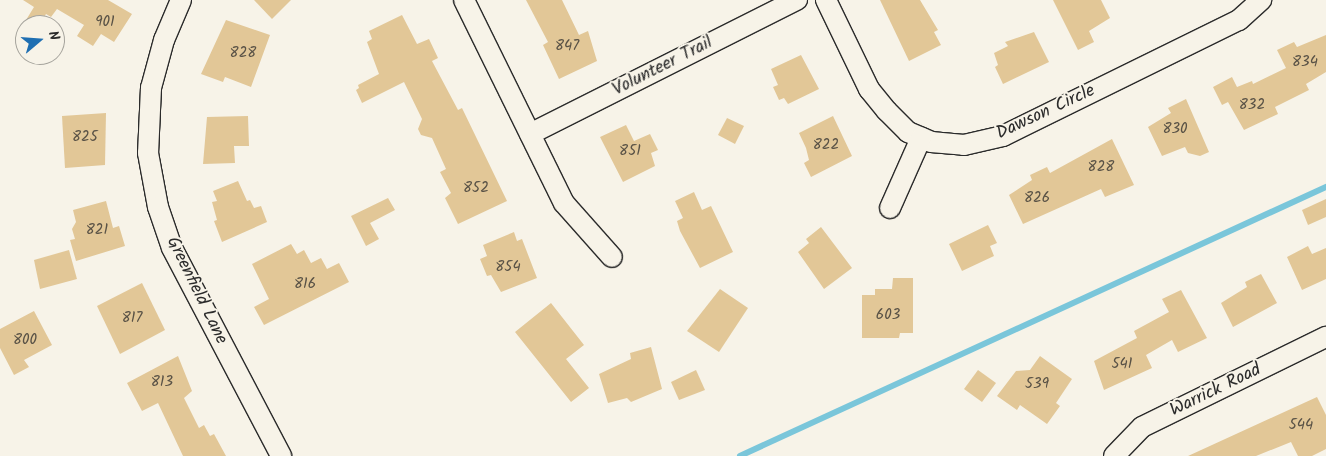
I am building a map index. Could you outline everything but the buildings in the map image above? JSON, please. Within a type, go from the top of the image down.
[{"type":"street","name":"Greenfield Lane","points":[[182,0],[164,40],[151,88],[148,153],[158,207],[172,248],[281,456]]},
{"type":"street","points":[[464,0],[564,203],[612,257]]},
{"type":"street","name":"Volunteer Trail","points":[[530,134],[797,0]]},
{"type":"street","name":"Dawson Circle","points":[[826,0],[869,89],[908,132],[931,142],[964,145],[1003,136],[1239,20],[1261,0]]},
{"type":"street","points":[[890,208],[921,138]]},
{"type":"street","name":"Warrick Road","points":[[1114,456],[1142,427],[1326,337]]},
{"type":"waterway","points":[[740,456],[1326,187]]}]
